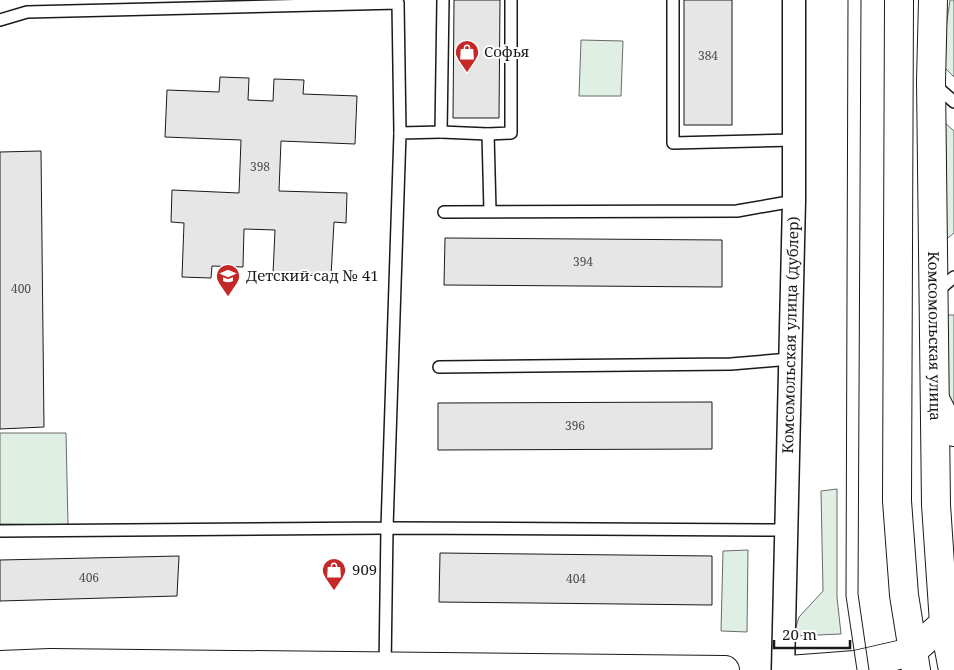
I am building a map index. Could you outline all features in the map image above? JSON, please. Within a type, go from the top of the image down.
[{"type":"main road","points":[[899,0],[897,501],[904,595],[914,661]]},
{"type":"main road","name":"Комсомольская улица","points":[[933,0],[932,81],[944,285],[936,401],[936,505],[944,623],[953,670]]},
{"type":"main road","points":[[936,401],[954,432]]},
{"type":"main road","points":[[789,670],[914,661],[944,623],[954,588]]},
{"type":"main road","points":[[0,665],[50,667],[725,670]]},
{"type":"street","name":"Комсомольская улица (дублер)","points":[[783,670],[794,201],[794,0]]},
{"type":"lane","points":[[441,132],[443,0]]},
{"type":"lane","points":[[400,133],[511,133],[511,0]]},
{"type":"lane","points":[[672,0],[673,143],[793,140]]},
{"type":"lane","points":[[0,20],[27,12],[398,3],[400,133],[387,528],[385,668]]},
{"type":"lane","points":[[932,81],[954,102]]},
{"type":"lane","points":[[488,134],[490,211]]},
{"type":"lane","points":[[444,212],[737,211],[794,201]]},
{"type":"lane","points":[[439,367],[730,364],[790,359]]},
{"type":"lane","points":[[0,531],[387,528],[786,530]]},
{"type":"green space","points":[[950,0],[954,0],[954,77],[945,68],[945,35]]},
{"type":"green space","points":[[581,40],[623,41],[621,96],[579,96]]},
{"type":"green space","points":[[943,121],[954,131],[954,233],[944,241]]},
{"type":"green space","points":[[946,315],[954,315],[954,416],[947,401]]},
{"type":"green space","points":[[0,433],[66,433],[68,525],[0,524]]},
{"type":"green space","points":[[837,489],[837,597],[841,634],[793,636],[799,617],[823,591],[821,491]]},
{"type":"green space","points":[[748,550],[747,632],[721,631],[723,551]]},
{"type":"building","points":[[454,0],[500,0],[499,118],[453,118]]},
{"type":"building","points":[[684,0],[732,0],[732,125],[684,125]]},
{"type":"building","points":[[220,77],[249,78],[248,100],[273,101],[274,79],[304,80],[303,94],[357,96],[355,144],[281,141],[279,191],[347,193],[346,223],[334,222],[331,276],[273,274],[275,230],[244,229],[243,267],[212,266],[211,278],[182,277],[184,223],[171,222],[172,190],[239,193],[241,140],[165,137],[167,90],[219,92]]},
{"type":"building","points":[[41,151],[44,427],[0,429],[0,152]]},
{"type":"building","points":[[445,238],[722,240],[722,287],[444,285]]},
{"type":"building","points":[[712,402],[712,449],[438,450],[438,403]]},
{"type":"building","points":[[440,553],[712,556],[712,605],[439,602]]},
{"type":"building","points":[[179,556],[177,596],[0,601],[0,560]]},
{"type":"tram line","points":[[848,0],[846,596],[857,670]]},
{"type":"tram line","points":[[861,0],[858,594],[869,670]]},
{"type":"place","name":"Софья","points":[[467,73]]},
{"type":"place","name":"Детский сад № 41","points":[[228,297]]},
{"type":"place","name":"909","points":[[334,591]]}]
